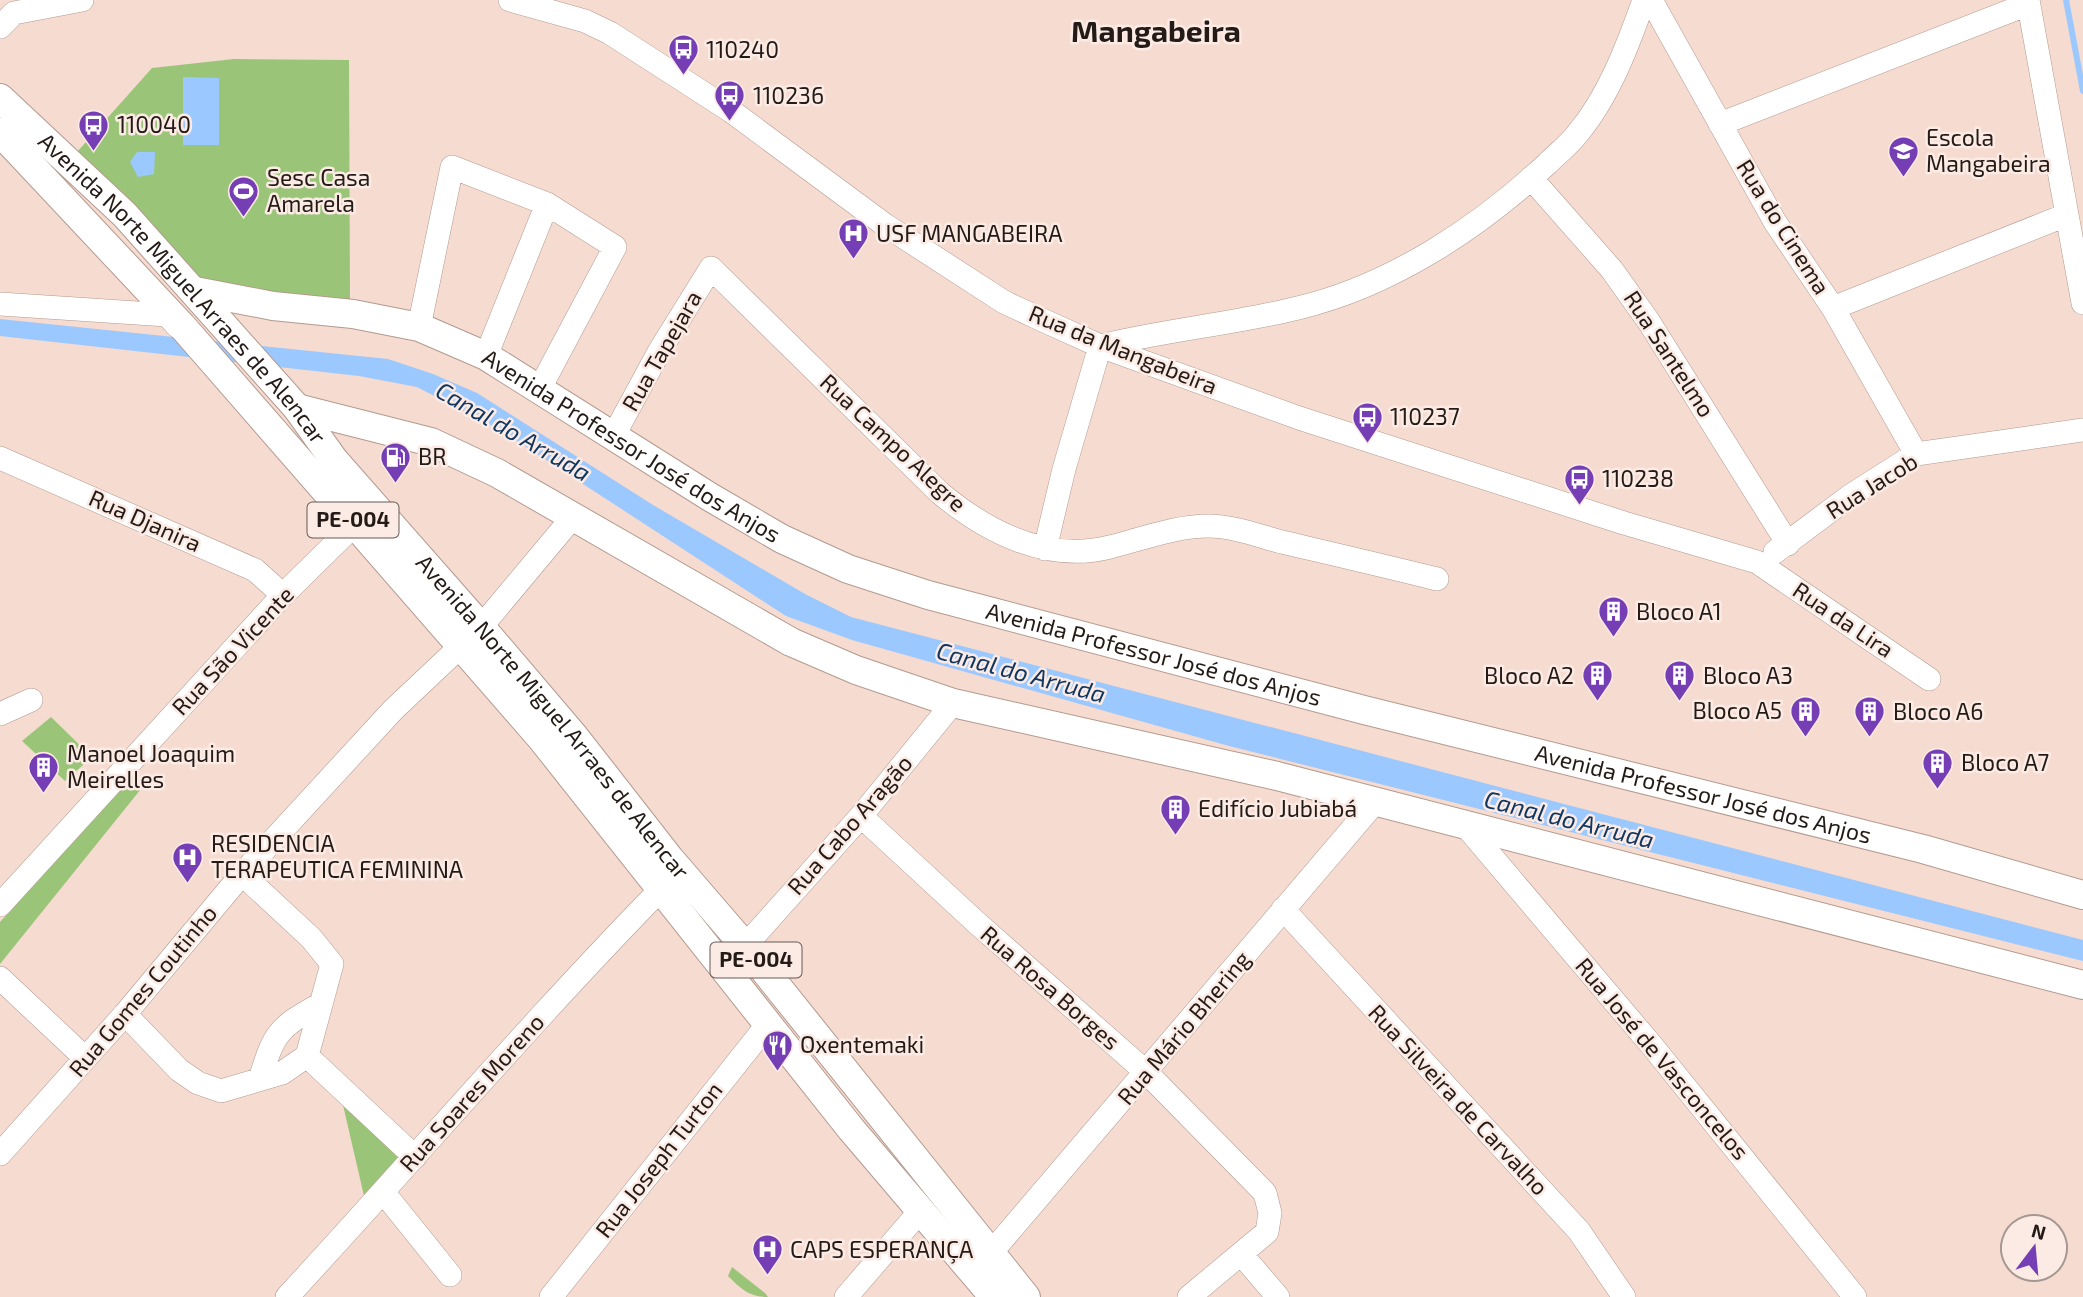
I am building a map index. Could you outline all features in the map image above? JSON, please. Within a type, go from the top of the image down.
[{"type":"main road","name":"Avenida Norte Miguel Arraes de Alencar","points":[[0,98],[125,215],[275,383],[302,409],[334,460],[574,736],[670,859],[745,946],[1026,1297]]},
{"type":"main road","name":"Avenida Norte Miguel Arraes de Alencar","points":[[0,132],[149,290],[356,523],[541,738],[768,1024],[994,1297]]},
{"type":"main road","name":"Avenida Professor José dos Anjos","points":[[195,291],[272,306],[353,314],[419,327],[486,356],[782,539],[848,569],[928,595],[1364,710],[1923,849],[2083,895]]},
{"type":"main road","points":[[272,306],[246,318],[242,339],[302,409],[431,442],[497,473],[791,642],[856,670],[953,703],[1376,801],[2083,985]]},
{"type":"main road","points":[[334,460],[343,432],[349,426],[366,424]]},
{"type":"street","points":[[9,13],[77,0]]},
{"type":"street","name":"Rua da Mangabeira","points":[[510,0],[585,21],[610,33],[731,111],[885,225],[1004,302],[1100,346],[1426,460],[1757,562]]},
{"type":"street","points":[[1045,549],[1064,469],[1100,346],[1300,308],[1337,296],[1460,237],[1531,178],[1578,133],[1627,45],[1644,0]]},
{"type":"street","name":"Rua do Cinema","points":[[1651,0],[1775,222],[1833,308],[1916,454]]},
{"type":"street","points":[[1720,124],[2028,2],[2083,303]]},
{"type":"street","points":[[419,327],[452,167],[547,204],[615,247],[540,388]]},
{"type":"street","name":"Rua Santelmo","points":[[1531,178],[1612,270],[1649,322],[1788,544]]},
{"type":"street","points":[[486,356],[547,204]]},
{"type":"street","points":[[1833,308],[2066,215]]},
{"type":"street","points":[[129,312],[149,290],[157,251]]},
{"type":"street","name":"Rua Tapejara","points":[[614,435],[660,349],[711,268]]},
{"type":"street","name":"Rua Campo Alegre","points":[[711,268],[940,493],[983,524],[1045,549],[1107,548],[1161,533],[1210,526],[1437,579]]},
{"type":"street","points":[[0,304],[129,312],[174,320]]},
{"type":"street","points":[[244,397],[302,409]]},
{"type":"street","name":"Rua Jacob","points":[[1757,562],[1788,544],[1850,496],[1916,454],[2083,430]]},
{"type":"street","name":"Rua Djanira","points":[[0,458],[255,570],[283,595]]},
{"type":"street","name":"Rua Gomes Coutinho","points":[[0,1154],[125,1014],[242,874],[393,710],[481,627],[572,518]]},
{"type":"street","name":"Rua São Vicente","points":[[0,905],[283,595],[356,523]]},
{"type":"street","name":"Rua da Lira","points":[[1757,562],[1928,679]]},
{"type":"street","points":[[0,714],[31,700]]},
{"type":"street","name":"Rua Cabo Aragão","points":[[745,946],[861,816],[953,703]]},
{"type":"street","name":"Rua Mário Bhering","points":[[990,1254],[1376,801]]},
{"type":"street","name":"Rua Rosa Borges","points":[[861,816],[978,924],[1146,1072],[1265,1193],[1270,1213],[1267,1231],[1242,1255]]},
{"type":"street","name":"Rua José de Vasconcelos","points":[[1465,825],[1661,1058],[1855,1297]]},
{"type":"street","points":[[125,1014],[178,1070],[198,1083],[221,1091],[282,1073],[307,1056],[332,964],[318,945],[242,874]]},
{"type":"street","name":"Rua Soares Moreno","points":[[287,1297],[384,1193],[566,987],[660,890]]},
{"type":"street","name":"Rua Silveira de Carvalho","points":[[1283,909],[1579,1231],[1624,1297]]},
{"type":"street","points":[[0,978],[85,1058]]},
{"type":"street","points":[[260,1079],[270,1049],[286,1023],[319,1005]]},
{"type":"street","name":"Rua Joseph Turton","points":[[551,1297],[768,1024]]},
{"type":"street","points":[[307,1056],[415,1157]]},
{"type":"street","points":[[384,1193],[450,1275]]},
{"type":"street","points":[[846,1297],[921,1210]]},
{"type":"street","points":[[1189,1297],[1242,1255],[1278,1297]]},
{"type":"green space","name":"Sesc Casa Amarela","points":[[234,59],[349,60],[350,300],[198,284],[77,152],[152,68]]},
{"type":"green space","points":[[51,717],[92,757],[65,781],[22,741]]},
{"type":"green space","points":[[132,776],[145,784],[0,964],[0,922]]},
{"type":"green space","points":[[340,1092],[403,1156],[364,1196]]},
{"type":"green space","points":[[732,1267],[768,1297],[750,1294],[741,1288],[728,1276]]},
{"type":"water","points":[[183,77],[219,78],[219,145],[183,145]]},
{"type":"water","points":[[137,152],[155,152],[154,174],[138,177],[130,162]]},
{"type":"water","name":"Canal do Arruda","points":[[0,319],[388,359],[477,393],[653,505],[805,594],[851,617],[2083,940],[2083,961],[1229,746],[852,640],[786,616],[500,430],[417,387],[359,376],[0,336]]},
{"type":"waterway","points":[[2066,0],[2083,91]]},
{"type":"place","name":"110240","points":[[683,77]]},
{"type":"place","name":"110236","points":[[730,123]]},
{"type":"place","name":"110040","points":[[94,152]]},
{"type":"place","name":"Escola Mangabeira","points":[[1903,178]]},
{"type":"place","name":"Sesc Casa Amarela","points":[[244,218]]},
{"type":"place","name":"USF MANGABEIRA","points":[[853,261]]},
{"type":"place","name":"110237","points":[[1367,444]]},
{"type":"place","name":"BR","points":[[395,484]]},
{"type":"place","name":"110238","points":[[1579,506]]},
{"type":"place","name":"Bloco A1","points":[[1613,639]]},
{"type":"place","name":"Bloco A2","points":[[1597,703]]},
{"type":"place","name":"Bloco A3","points":[[1680,703]]},
{"type":"place","name":"Bloco A5","points":[[1805,738]]},
{"type":"place","name":"Bloco A6","points":[[1870,739]]},
{"type":"place","name":"Bloco A7","points":[[1938,790]]},
{"type":"place","name":"Manoel Joaquim Meirelles","points":[[44,794]]},
{"type":"place","name":"Edifício Jubiabá","points":[[1175,836]]},
{"type":"place","name":"RESIDENCIA TERAPEUTICA FEMININA","points":[[188,884]]},
{"type":"place","name":"Oxentemaki","points":[[777,1072]]},
{"type":"place","name":"CAPS ESPERANÇA","points":[[767,1277]]},
{"type":"district","name":"Mangabeira","points":[[1156,32]]}]
